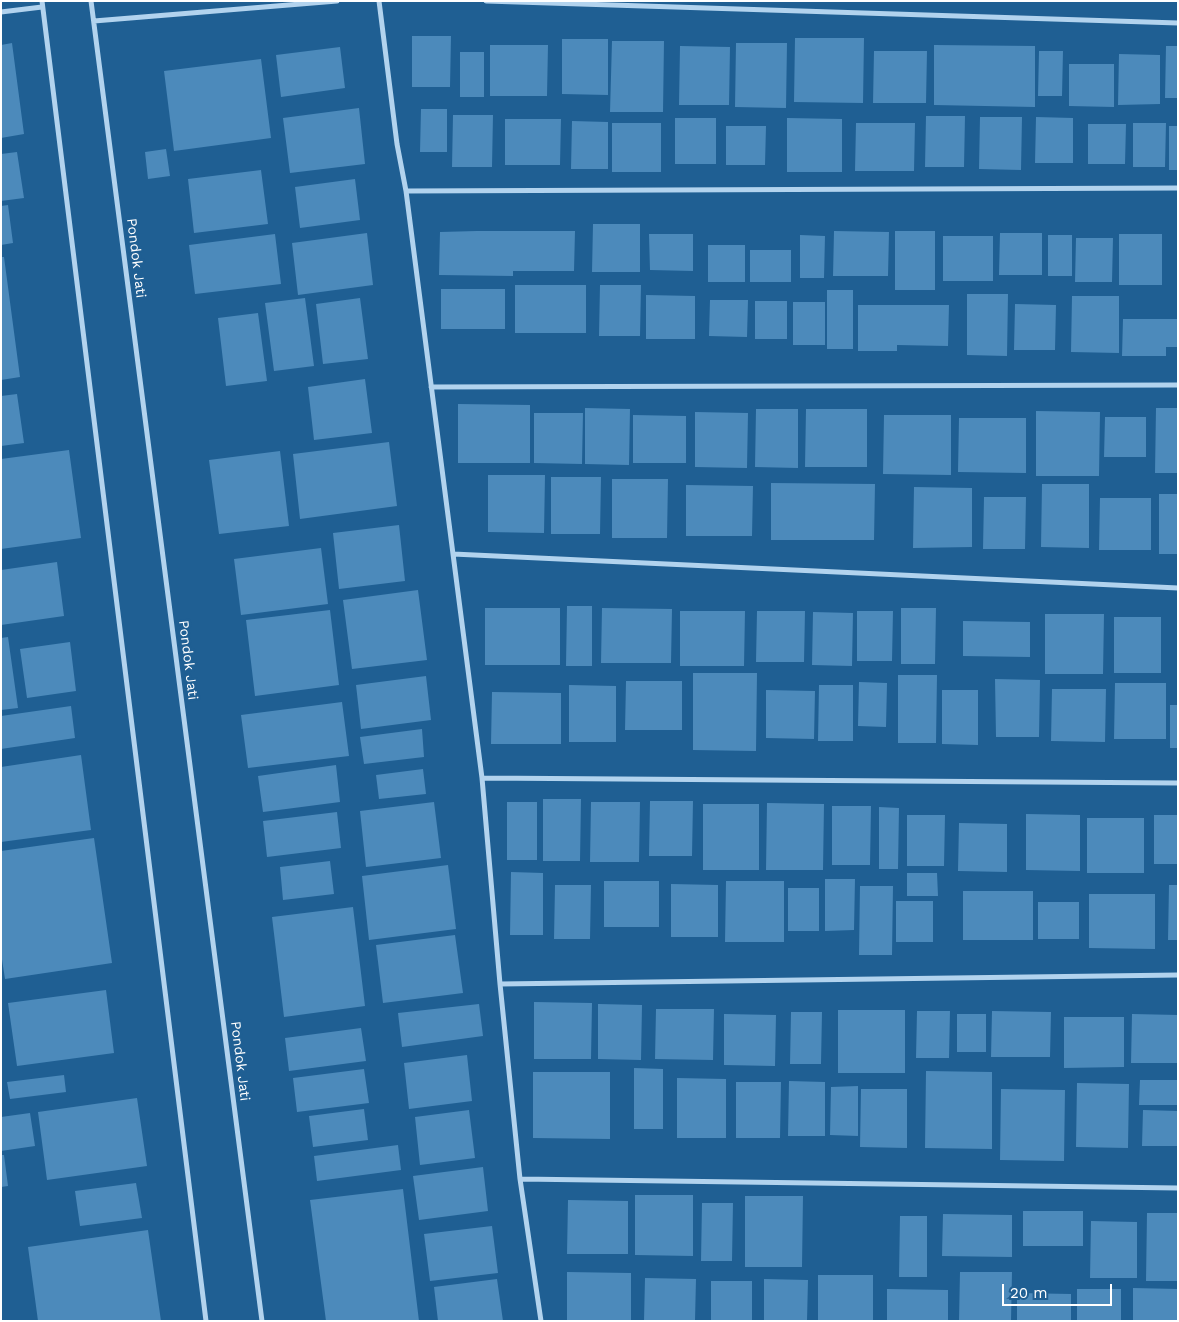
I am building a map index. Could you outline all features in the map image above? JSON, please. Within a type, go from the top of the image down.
[{"type":"street","name":"Pondok Jati","points":[[91,1],[262,1321]]},
{"type":"street","points":[[94,21],[338,1]]},
{"type":"street","points":[[380,1],[397,144],[406,191],[482,778],[500,984],[520,1179],[541,1321]]},
{"type":"street","points":[[486,1],[1178,23]]},
{"type":"street","points":[[1,12],[42,4],[206,1321]]},
{"type":"street","points":[[406,191],[1178,188]]},
{"type":"street","points":[[431,387],[1178,385]]},
{"type":"street","points":[[453,554],[1178,588]]},
{"type":"street","points":[[482,778],[1178,783]]},
{"type":"street","points":[[500,984],[1178,975]]},
{"type":"street","points":[[520,1179],[1178,1188]]},
{"type":"building","points":[[412,36],[451,36],[450,87],[412,87]]},
{"type":"building","points":[[795,38],[864,38],[863,103],[794,102]]},
{"type":"building","points":[[562,39],[608,39],[608,95],[562,94]]},
{"type":"building","points":[[612,41],[664,41],[663,112],[610,112]]},
{"type":"building","points":[[12,43],[24,134],[1,138],[1,45]]},
{"type":"building","points":[[736,43],[787,43],[786,108],[735,107]]},
{"type":"building","points":[[490,45],[548,45],[547,96],[490,96]]},
{"type":"building","points":[[934,45],[1035,46],[1035,107],[934,105]]},
{"type":"building","points":[[680,46],[730,47],[729,105],[679,105]]},
{"type":"building","points":[[1166,46],[1178,46],[1178,98],[1165,98]]},
{"type":"building","points":[[340,47],[345,88],[281,97],[276,55]]},
{"type":"building","points":[[874,51],[927,51],[926,103],[873,103]]},
{"type":"building","points":[[1039,51],[1063,51],[1062,96],[1038,96]]},
{"type":"building","points":[[460,52],[484,52],[484,97],[460,97]]},
{"type":"building","points":[[1119,54],[1160,55],[1160,104],[1118,105]]},
{"type":"building","points":[[261,59],[271,138],[174,151],[164,71]]},
{"type":"building","points":[[1069,64],[1114,64],[1114,107],[1069,106]]},
{"type":"building","points":[[359,108],[365,164],[290,173],[283,118]]},
{"type":"building","points":[[421,109],[447,109],[447,152],[420,152]]},
{"type":"building","points":[[453,115],[493,115],[492,167],[452,167]]},
{"type":"building","points":[[926,116],[965,116],[964,167],[925,167]]},
{"type":"building","points":[[980,117],[1022,117],[1021,170],[979,169]]},
{"type":"building","points":[[1036,117],[1073,118],[1073,163],[1035,163]]},
{"type":"building","points":[[675,118],[716,118],[716,164],[675,164]]},
{"type":"building","points":[[787,118],[842,119],[842,172],[787,172]]},
{"type":"building","points":[[505,119],[561,119],[560,165],[505,165]]},
{"type":"building","points":[[572,121],[608,122],[608,169],[571,169]]},
{"type":"building","points":[[612,123],[661,123],[661,172],[612,172]]},
{"type":"building","points":[[856,123],[915,123],[914,171],[855,171]]},
{"type":"building","points":[[1133,123],[1166,123],[1165,167],[1133,167]]},
{"type":"building","points":[[1088,124],[1126,124],[1125,164],[1088,164]]},
{"type":"building","points":[[726,126],[766,126],[765,165],[726,165]]},
{"type":"building","points":[[1169,126],[1178,126],[1178,170],[1169,170]]},
{"type":"building","points":[[166,149],[170,176],[148,179],[145,152]]},
{"type":"building","points":[[17,152],[24,198],[1,201],[1,154]]},
{"type":"building","points":[[261,170],[268,224],[194,233],[188,179]]},
{"type":"building","points":[[355,179],[360,220],[300,228],[295,187]]},
{"type":"building","points":[[8,205],[13,243],[1,245],[1,206]]},
{"type":"building","points":[[593,224],[640,224],[640,272],[592,272]]},
{"type":"building","points":[[575,231],[574,271],[513,271],[513,276],[439,275],[440,232]]},
{"type":"building","points":[[834,231],[889,232],[888,276],[833,276]]},
{"type":"building","points":[[895,231],[935,231],[935,290],[895,290]]},
{"type":"building","points":[[367,233],[373,285],[298,295],[292,243]]},
{"type":"building","points":[[1000,233],[1042,233],[1042,275],[999,275]]},
{"type":"building","points":[[275,234],[281,284],[195,294],[189,245]]},
{"type":"building","points":[[649,234],[693,234],[693,271],[650,270]]},
{"type":"building","points":[[1119,234],[1162,234],[1162,285],[1119,285]]},
{"type":"building","points":[[800,235],[825,236],[824,278],[800,278]]},
{"type":"building","points":[[1048,235],[1072,235],[1072,276],[1048,276]]},
{"type":"building","points":[[943,236],[993,236],[993,281],[943,281]]},
{"type":"building","points":[[1076,238],[1113,238],[1112,282],[1075,282]]},
{"type":"building","points":[[708,245],[745,245],[745,282],[708,282]]},
{"type":"building","points":[[750,250],[791,250],[791,282],[750,282]]},
{"type":"building","points":[[1,257],[4,257],[20,377],[1,380]]},
{"type":"building","points":[[515,285],[586,285],[586,333],[515,333]]},
{"type":"building","points":[[600,285],[641,285],[640,336],[599,336]]},
{"type":"building","points":[[441,289],[505,289],[505,329],[441,329]]},
{"type":"building","points":[[827,290],[853,290],[853,349],[827,349]]},
{"type":"building","points":[[967,294],[1008,294],[1007,356],[967,355]]},
{"type":"building","points":[[646,295],[695,296],[695,339],[646,339]]},
{"type":"building","points":[[1072,296],[1119,296],[1119,353],[1071,352]]},
{"type":"building","points":[[305,298],[314,366],[274,371],[265,303]]},
{"type":"building","points":[[360,298],[368,359],[323,364],[316,304]]},
{"type":"building","points":[[710,300],[748,300],[747,337],[709,336]]},
{"type":"building","points":[[755,301],[787,301],[787,339],[755,339]]},
{"type":"building","points":[[793,302],[825,302],[825,345],[793,345]]},
{"type":"building","points":[[1015,304],[1056,305],[1055,350],[1014,350]]},
{"type":"building","points":[[858,305],[949,305],[948,346],[897,345],[897,351],[858,351]]},
{"type":"building","points":[[258,313],[267,381],[226,386],[218,318]]},
{"type":"building","points":[[1123,319],[1178,319],[1178,347],[1166,347],[1166,356],[1122,356]]},
{"type":"building","points":[[365,379],[372,433],[314,440],[308,387]]},
{"type":"building","points":[[17,394],[24,443],[1,446],[1,396]]},
{"type":"building","points":[[458,404],[530,405],[530,463],[458,463]]},
{"type":"building","points":[[585,408],[630,409],[629,465],[585,464]]},
{"type":"building","points":[[1156,408],[1178,408],[1178,473],[1155,473]]},
{"type":"building","points":[[756,409],[798,409],[798,468],[755,467]]},
{"type":"building","points":[[806,409],[867,409],[867,467],[805,467]]},
{"type":"building","points":[[1036,411],[1100,412],[1099,476],[1036,476]]},
{"type":"building","points":[[695,412],[748,413],[747,468],[695,467]]},
{"type":"building","points":[[534,413],[583,413],[582,464],[534,463]]},
{"type":"building","points":[[633,415],[686,416],[686,463],[633,463]]},
{"type":"building","points":[[884,415],[951,415],[951,475],[883,474]]},
{"type":"building","points":[[1105,417],[1146,417],[1146,457],[1104,457]]},
{"type":"building","points":[[959,418],[1026,418],[1026,473],[958,472]]},
{"type":"building","points":[[389,442],[397,506],[300,519],[293,454]]},
{"type":"building","points":[[69,450],[81,538],[1,549],[1,459]]},
{"type":"building","points":[[280,451],[289,526],[219,534],[209,460]]},
{"type":"building","points":[[488,475],[545,475],[544,533],[488,532]]},
{"type":"building","points":[[551,477],[601,477],[600,534],[551,534]]},
{"type":"building","points":[[612,479],[668,479],[667,538],[612,538]]},
{"type":"building","points":[[771,483],[875,484],[874,540],[771,540]]},
{"type":"building","points":[[1042,484],[1089,484],[1089,548],[1041,547]]},
{"type":"building","points":[[686,485],[753,486],[752,536],[686,536]]},
{"type":"building","points":[[914,487],[972,488],[972,547],[913,548]]},
{"type":"building","points":[[1159,494],[1178,494],[1178,554],[1159,554]]},
{"type":"building","points":[[984,497],[1026,497],[1025,549],[983,549]]},
{"type":"building","points":[[1100,498],[1151,498],[1151,550],[1099,550]]},
{"type":"building","points":[[399,525],[405,581],[339,589],[333,533]]},
{"type":"building","points":[[321,548],[328,604],[241,615],[234,559]]},
{"type":"building","points":[[57,562],[64,616],[1,625],[1,570]]},
{"type":"building","points":[[418,590],[427,660],[352,669],[343,600]]},
{"type":"building","points":[[567,606],[592,606],[592,666],[566,666]]},
{"type":"building","points":[[485,608],[560,608],[560,665],[485,665]]},
{"type":"building","points":[[602,608],[672,609],[671,663],[601,663]]},
{"type":"building","points":[[901,608],[936,608],[935,664],[901,664]]},
{"type":"building","points":[[330,610],[339,685],[255,696],[246,620]]},
{"type":"building","points":[[680,611],[745,611],[744,666],[680,666]]},
{"type":"building","points":[[757,611],[805,611],[804,662],[756,662]]},
{"type":"building","points":[[857,611],[893,611],[892,661],[857,661]]},
{"type":"building","points":[[813,612],[853,613],[852,666],[812,665]]},
{"type":"building","points":[[1045,614],[1104,614],[1103,674],[1045,674]]},
{"type":"building","points":[[1114,617],[1161,617],[1161,673],[1114,673]]},
{"type":"building","points":[[963,621],[1030,622],[1030,657],[963,656]]},
{"type":"building","points":[[8,637],[18,708],[1,710],[1,638]]},
{"type":"building","points":[[70,642],[76,691],[27,698],[20,649]]},
{"type":"building","points":[[693,673],[757,673],[756,751],[693,750]]},
{"type":"building","points":[[898,675],[937,675],[936,743],[898,743]]},
{"type":"building","points":[[426,676],[431,720],[361,729],[356,685]]},
{"type":"building","points":[[995,679],[1040,680],[1039,737],[996,737]]},
{"type":"building","points":[[626,681],[682,681],[682,730],[625,730]]},
{"type":"building","points":[[859,682],[887,683],[886,727],[858,726]]},
{"type":"building","points":[[1115,683],[1166,683],[1166,739],[1114,739]]},
{"type":"building","points":[[569,685],[616,686],[616,742],[569,742]]},
{"type":"building","points":[[819,685],[853,685],[853,741],[818,741]]},
{"type":"building","points":[[1052,689],[1106,689],[1105,742],[1051,741]]},
{"type":"building","points":[[766,690],[815,691],[814,739],[766,738]]},
{"type":"building","points":[[942,690],[978,690],[978,745],[942,744]]},
{"type":"building","points":[[492,692],[561,693],[561,744],[491,744]]},
{"type":"building","points":[[342,702],[349,756],[248,768],[241,715]]},
{"type":"building","points":[[1170,705],[1178,705],[1178,748],[1170,748]]},
{"type":"building","points":[[71,706],[75,738],[1,749],[1,716]]},
{"type":"building","points":[[422,729],[424,757],[364,764],[360,737]]},
{"type":"building","points":[[81,755],[91,830],[1,842],[1,767]]},
{"type":"building","points":[[336,765],[340,802],[263,812],[258,776]]},
{"type":"building","points":[[423,769],[426,794],[379,799],[376,775]]},
{"type":"building","points":[[543,799],[581,799],[580,861],[543,861]]},
{"type":"building","points":[[650,801],[693,801],[692,856],[649,856]]},
{"type":"building","points":[[434,802],[441,858],[366,867],[360,811]]},
{"type":"building","points":[[507,802],[537,802],[537,860],[507,860]]},
{"type":"building","points":[[591,802],[640,802],[639,862],[590,862]]},
{"type":"building","points":[[767,803],[824,804],[823,870],[766,870]]},
{"type":"building","points":[[703,804],[759,804],[759,870],[703,870]]},
{"type":"building","points":[[832,806],[871,806],[870,865],[832,865]]},
{"type":"building","points":[[879,807],[899,808],[898,869],[879,869]]},
{"type":"building","points":[[337,812],[341,848],[267,857],[263,821]]},
{"type":"building","points":[[1026,814],[1080,815],[1080,871],[1026,870]]},
{"type":"building","points":[[907,815],[945,815],[944,866],[907,866]]},
{"type":"building","points":[[1154,815],[1178,815],[1178,864],[1154,864]]},
{"type":"building","points":[[1087,818],[1144,818],[1144,873],[1087,873]]},
{"type":"building","points":[[959,823],[1007,824],[1007,872],[958,871]]},
{"type":"building","points":[[94,838],[112,963],[5,979],[1,953],[1,851]]},
{"type":"building","points":[[330,861],[334,894],[283,900],[280,867]]},
{"type":"building","points":[[448,865],[456,929],[369,940],[362,876]]},
{"type":"building","points":[[511,872],[543,873],[543,935],[510,935]]},
{"type":"building","points":[[907,873],[937,873],[938,896],[907,896]]},
{"type":"building","points":[[825,879],[855,879],[854,930],[825,931]]},
{"type":"building","points":[[604,881],[659,881],[659,927],[604,927]]},
{"type":"building","points":[[726,881],[784,881],[784,942],[725,942]]},
{"type":"building","points":[[671,884],[718,885],[718,937],[671,937]]},
{"type":"building","points":[[555,885],[591,885],[590,939],[554,939]]},
{"type":"building","points":[[1169,885],[1178,885],[1178,940],[1168,940]]},
{"type":"building","points":[[860,886],[893,886],[892,955],[859,955]]},
{"type":"building","points":[[788,888],[819,888],[819,931],[788,931]]},
{"type":"building","points":[[963,891],[1033,891],[1033,940],[963,940]]},
{"type":"building","points":[[1089,894],[1155,894],[1155,949],[1089,948]]},
{"type":"building","points":[[896,901],[933,901],[933,942],[896,942]]},
{"type":"building","points":[[1038,902],[1079,902],[1079,939],[1038,939]]},
{"type":"building","points":[[353,907],[365,1006],[284,1017],[272,917]]},
{"type":"building","points":[[455,935],[463,993],[383,1003],[376,945]]},
{"type":"building","points":[[106,990],[114,1053],[17,1066],[8,1003]]},
{"type":"building","points":[[534,1002],[592,1003],[591,1059],[534,1059]]},
{"type":"building","points":[[479,1004],[483,1036],[402,1047],[398,1013]]},
{"type":"building","points":[[598,1004],[642,1005],[641,1060],[598,1059]]},
{"type":"building","points":[[656,1009],[714,1009],[713,1060],[655,1059]]},
{"type":"building","points":[[838,1010],[905,1010],[905,1073],[838,1073]]},
{"type":"building","points":[[917,1011],[950,1011],[949,1058],[916,1058]]},
{"type":"building","points":[[992,1011],[1051,1012],[1050,1057],[991,1057]]},
{"type":"building","points":[[791,1012],[822,1012],[821,1064],[790,1064]]},
{"type":"building","points":[[724,1014],[776,1015],[775,1066],[724,1065]]},
{"type":"building","points":[[957,1014],[986,1014],[986,1052],[957,1052]]},
{"type":"building","points":[[1132,1014],[1178,1015],[1178,1063],[1131,1063]]},
{"type":"building","points":[[1064,1017],[1124,1017],[1124,1067],[1064,1068]]},
{"type":"building","points":[[361,1028],[366,1061],[289,1071],[285,1038]]},
{"type":"building","points":[[467,1055],[472,1101],[409,1109],[404,1063]]},
{"type":"building","points":[[634,1068],[663,1069],[663,1129],[634,1129]]},
{"type":"building","points":[[364,1069],[369,1103],[297,1112],[293,1078]]},
{"type":"building","points":[[926,1071],[992,1072],[992,1149],[925,1148]]},
{"type":"building","points":[[533,1072],[610,1072],[610,1139],[533,1138]]},
{"type":"building","points":[[64,1075],[66,1092],[10,1099],[7,1082]]},
{"type":"building","points":[[677,1078],[726,1079],[726,1138],[677,1138]]},
{"type":"building","points":[[1140,1080],[1178,1080],[1178,1105],[1139,1105]]},
{"type":"building","points":[[789,1081],[825,1082],[825,1136],[788,1136]]},
{"type":"building","points":[[736,1082],[781,1082],[780,1138],[736,1138]]},
{"type":"building","points":[[1077,1083],[1129,1084],[1128,1148],[1076,1147]]},
{"type":"building","points":[[858,1086],[858,1136],[830,1135],[831,1087]]},
{"type":"building","points":[[861,1089],[907,1089],[907,1148],[860,1147]]},
{"type":"building","points":[[1001,1089],[1065,1090],[1064,1161],[1000,1160]]},
{"type":"building","points":[[137,1098],[147,1166],[47,1180],[38,1112]]},
{"type":"building","points":[[364,1109],[368,1140],[313,1147],[309,1116]]},
{"type":"building","points":[[469,1110],[475,1158],[420,1165],[415,1117]]},
{"type":"building","points":[[1143,1110],[1178,1111],[1178,1146],[1142,1146]]},
{"type":"building","points":[[30,1113],[35,1146],[1,1151],[1,1117]]},
{"type":"building","points":[[398,1145],[401,1170],[317,1181],[314,1156]]},
{"type":"building","points":[[1,1155],[4,1155],[8,1186],[1,1187]]},
{"type":"building","points":[[483,1167],[488,1211],[419,1220],[413,1176]]},
{"type":"building","points":[[136,1183],[142,1218],[80,1226],[75,1191]]},
{"type":"building","points":[[403,1189],[419,1321],[326,1321],[310,1200]]},
{"type":"building","points":[[635,1195],[693,1195],[693,1256],[635,1255]]},
{"type":"building","points":[[745,1196],[803,1196],[802,1267],[745,1267]]},
{"type":"building","points":[[568,1200],[628,1201],[628,1254],[567,1254]]},
{"type":"building","points":[[702,1203],[733,1203],[732,1261],[701,1261]]},
{"type":"building","points":[[1023,1211],[1083,1211],[1083,1246],[1023,1246]]},
{"type":"building","points":[[1147,1213],[1178,1213],[1178,1281],[1146,1281]]},
{"type":"building","points":[[943,1214],[1012,1215],[1012,1257],[942,1256]]},
{"type":"building","points":[[900,1216],[927,1216],[927,1277],[899,1277]]},
{"type":"building","points":[[1091,1221],[1137,1222],[1137,1278],[1090,1278]]},
{"type":"building","points":[[492,1226],[498,1273],[430,1281],[424,1234]]},
{"type":"building","points":[[148,1230],[161,1321],[38,1321],[28,1247]]},
{"type":"building","points":[[567,1272],[631,1273],[631,1321],[567,1321]]},
{"type":"building","points":[[960,1272],[1012,1272],[1011,1321],[959,1321]]},
{"type":"building","points":[[818,1275],[873,1275],[873,1321],[818,1321]]},
{"type":"building","points":[[645,1278],[696,1279],[695,1321],[644,1321]]},
{"type":"building","points":[[497,1279],[503,1321],[438,1321],[434,1287]]},
{"type":"building","points":[[764,1279],[808,1280],[807,1321],[764,1321]]},
{"type":"building","points":[[711,1281],[752,1281],[752,1321],[711,1321]]},
{"type":"building","points":[[1133,1288],[1178,1289],[1178,1321],[1133,1321]]},
{"type":"building","points":[[887,1289],[948,1290],[948,1321],[887,1321]]},
{"type":"building","points":[[1077,1289],[1121,1289],[1121,1321],[1077,1321]]},
{"type":"building","points":[[1017,1293],[1071,1294],[1071,1321],[1017,1321]]}]
